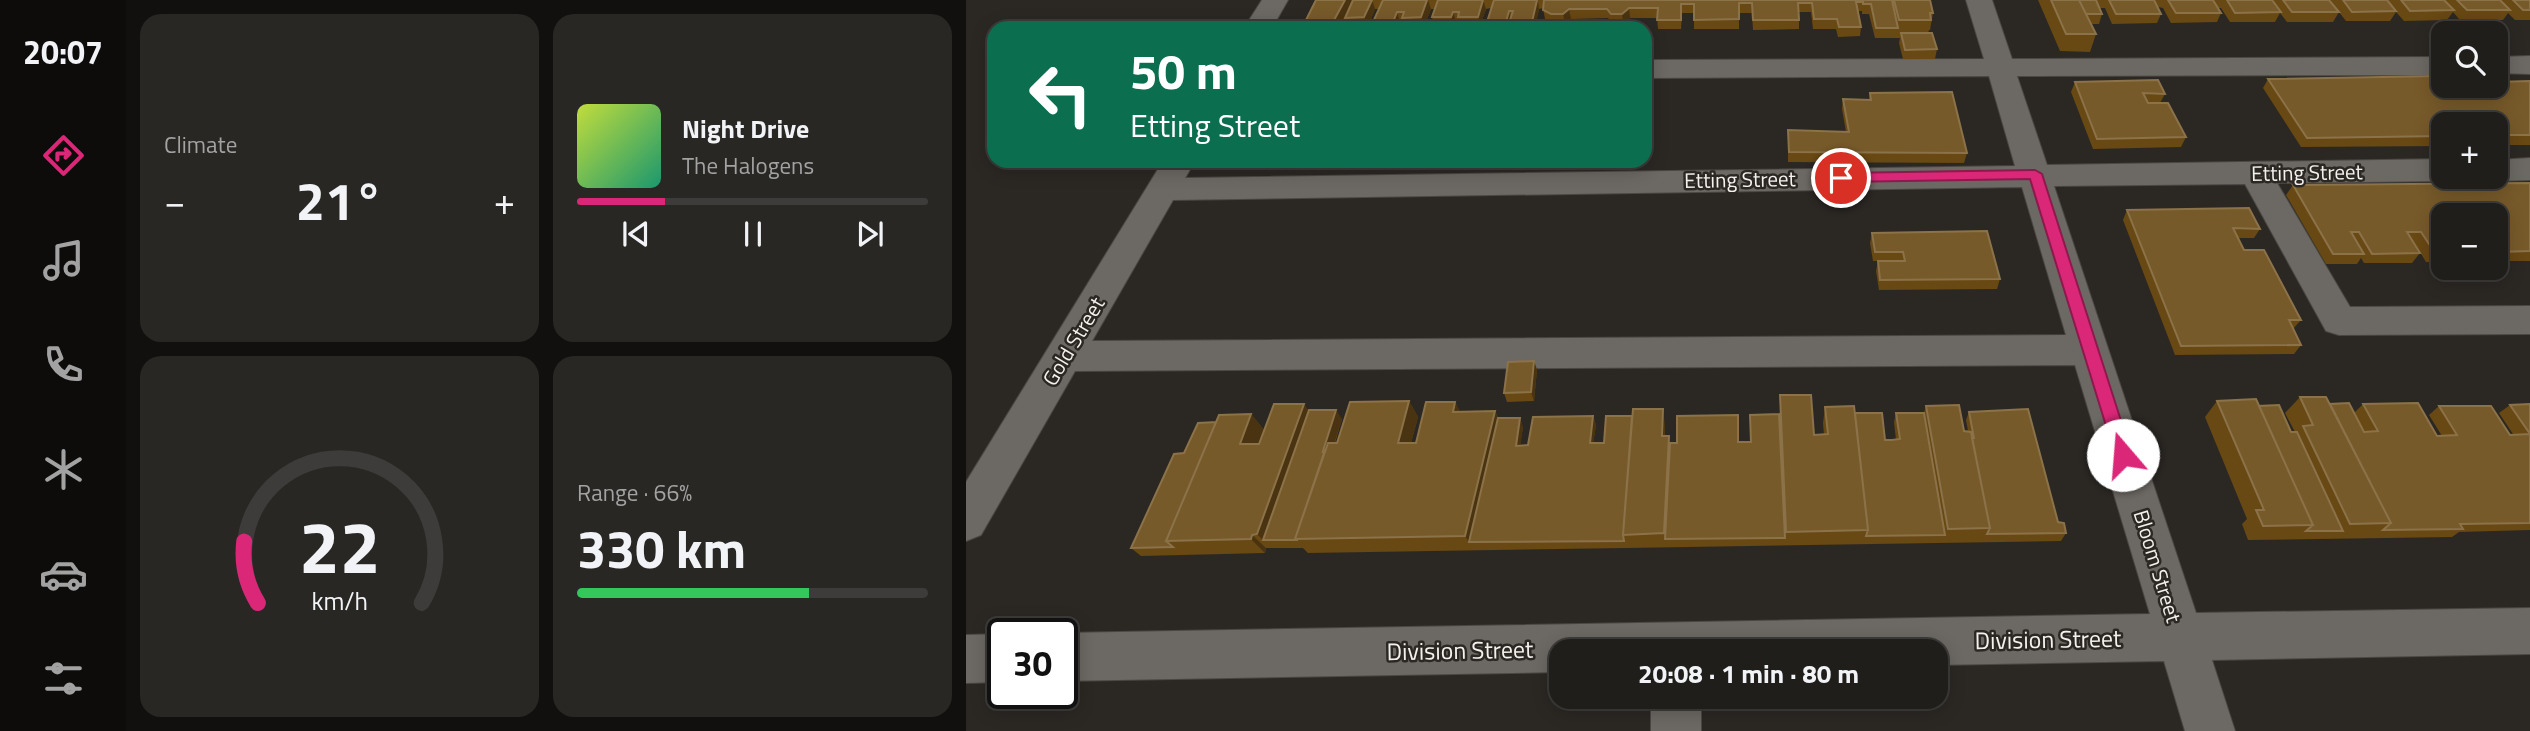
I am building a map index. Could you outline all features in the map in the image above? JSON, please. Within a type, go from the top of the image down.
[{"type":"street","points":[[1262,21],[1275,0]]},
{"type":"street","name":"Bloom Street","points":[[1979,0],[2210,731]]},
{"type":"street","points":[[2508,65],[2530,65]]},
{"type":"street","points":[[1652,69],[2431,66]]},
{"type":"street","points":[[2508,170],[2530,169]]},
{"type":"street","name":"Etting Street","points":[[1171,175],[2035,174],[2431,170]]},
{"type":"street","points":[[2255,172],[2339,321],[2530,320]]},
{"type":"street","name":"Gold Street","points":[[966,522],[1171,175]]},
{"type":"street","points":[[1064,356],[2091,350]]},
{"type":"street","name":"Division Street","points":[[1948,642],[2529,633]]},
{"type":"street","name":"Division Street","points":[[1078,657],[1549,650]]},
{"type":"street","points":[[966,659],[987,658]]},
{"type":"street","points":[[1676,709],[1676,731]]},
{"type":"building","points":[[1316,0],[1345,0],[1334,21],[1306,21]]},
{"type":"building","points":[[1353,0],[1372,0],[1364,17],[1345,18]]},
{"type":"building","points":[[1383,0],[1427,0],[1421,17],[1402,18],[1404,12],[1397,12],[1393,21],[1373,21]]},
{"type":"building","points":[[1438,0],[1483,0],[1478,17],[1458,17],[1459,12],[1453,12],[1451,17],[1432,17]]},
{"type":"building","points":[[1494,0],[1537,0],[1532,21],[1510,21],[1513,11],[1509,11],[1506,21],[1487,21]]},
{"type":"building","points":[[1544,0],[1892,0],[1898,28],[1876,28],[1871,4],[1863,2],[1856,2],[1861,27],[1839,27],[1837,19],[1814,19],[1812,3],[1798,3],[1799,20],[1753,20],[1752,3],[1739,3],[1739,19],[1694,20],[1694,4],[1681,4],[1681,20],[1657,20],[1658,8],[1629,8],[1622,14],[1611,14],[1607,9],[1569,9],[1563,14],[1551,14],[1543,10]]},
{"type":"building","points":[[1894,0],[1930,0],[1933,13],[1930,13],[1931,20],[1899,20]]},
{"type":"building","points":[[2051,0],[2079,0],[2096,34],[2066,34]]},
{"type":"building","points":[[2079,0],[2096,0],[2102,14],[2086,14]]},
{"type":"building","points":[[2109,0],[2154,0],[2161,14],[2116,14]]},
{"type":"building","points":[[2168,0],[2213,0],[2221,13],[2176,13]]},
{"type":"building","points":[[2227,0],[2272,0],[2281,12],[2235,13]]},
{"type":"building","points":[[2283,0],[2329,0],[2339,12],[2292,12]]},
{"type":"building","points":[[2343,0],[2387,0],[2396,11],[2352,12]]},
{"type":"building","points":[[2401,0],[2444,0],[2454,10],[2410,11]]},
{"type":"building","points":[[2457,0],[2500,0],[2510,10],[2467,10]]},
{"type":"building","points":[[2513,0],[2530,0],[2530,10],[2523,10]]},
{"type":"building","points":[[1901,33],[1932,33],[1937,49],[1905,50]]},
{"type":"building","points":[[2431,76],[2431,98],[2508,98],[2508,82],[2530,81],[2530,135],[2508,135],[2508,112],[2431,112],[2431,136],[2307,138],[2268,79]]},
{"type":"building","points":[[2158,80],[2165,94],[2143,93],[2148,103],[2168,103],[2186,137],[2097,139],[2075,82]]},
{"type":"building","points":[[1952,92],[1967,153],[1789,152],[1788,130],[1849,132],[1843,99],[1871,100],[1870,93]]},
{"type":"building","points":[[2508,183],[2530,183],[2530,251],[2508,252],[2508,203],[2431,203],[2431,247],[2421,232],[2407,232],[2420,253],[2372,254],[2359,232],[2351,232],[2364,254],[2333,254],[2293,185],[2431,184],[2431,189],[2508,189]]},
{"type":"building","points":[[2249,208],[2260,229],[2233,228],[2244,250],[2264,250],[2301,320],[2289,320],[2301,345],[2181,346],[2127,210]]},
{"type":"building","points":[[1987,231],[2000,279],[1880,280],[1878,261],[1905,261],[1903,252],[1875,252],[1872,233]]},
{"type":"building","points":[[1534,361],[1531,392],[1504,393],[1508,362]]},
{"type":"building","points":[[1780,395],[1811,395],[1814,435],[1828,434],[1825,407],[1854,406],[1868,530],[1786,532]]},
{"type":"building","points":[[2300,397],[2326,397],[2391,523],[2350,524],[2303,426],[2313,425]]},
{"type":"building","points":[[2256,399],[2313,525],[2263,526],[2256,510],[2264,510],[2217,401]]},
{"type":"building","points":[[1409,401],[1398,443],[1416,443],[1426,402],[1455,402],[1453,412],[1495,411],[1465,536],[1295,539],[1328,443],[1337,443],[1350,402]]},
{"type":"building","points":[[2349,403],[2364,432],[2378,431],[2363,404],[2418,403],[2437,436],[2457,435],[2439,406],[2491,406],[2510,435],[2530,434],[2530,523],[2460,524],[2463,529],[2383,530],[2391,523],[2330,404]]},
{"type":"building","points":[[1274,404],[1304,404],[1257,534],[1252,535],[1251,539],[1166,541],[1219,415],[1251,414],[1240,444],[1259,444]]},
{"type":"building","points":[[2530,404],[2530,434],[2510,405]]},
{"type":"building","points":[[1959,405],[1964,431],[1971,432],[1990,528],[1948,529],[1926,406]]},
{"type":"building","points":[[2279,405],[2291,432],[2297,432],[2343,531],[2306,531],[2313,525],[2259,406]]},
{"type":"building","points":[[1633,409],[1663,409],[1662,436],[1669,436],[1664,533],[1623,535]]},
{"type":"building","points":[[2028,409],[2058,522],[2064,523],[2066,533],[1987,534],[1990,528],[1969,412]]},
{"type":"building","points":[[1309,410],[1336,410],[1296,540],[1263,540]]},
{"type":"building","points":[[1855,413],[1882,413],[1885,440],[1892,440],[1900,439],[1896,413],[1924,413],[1945,535],[1866,536],[1868,530]]},
{"type":"building","points":[[1779,414],[1785,538],[1665,539],[1670,443],[1677,443],[1677,416],[1738,415],[1738,442],[1751,442],[1750,415]]},
{"type":"building","points":[[1593,416],[1590,443],[1604,443],[1606,416],[1632,416],[1624,541],[1469,542],[1498,418],[1520,418],[1516,446],[1528,445],[1533,417]]},
{"type":"building","points":[[1216,422],[1166,541],[1173,547],[1131,548],[1174,454],[1184,453],[1198,423]]},
{"type":"route","points":[[1841,178],[2035,174],[2123,455]]}]
